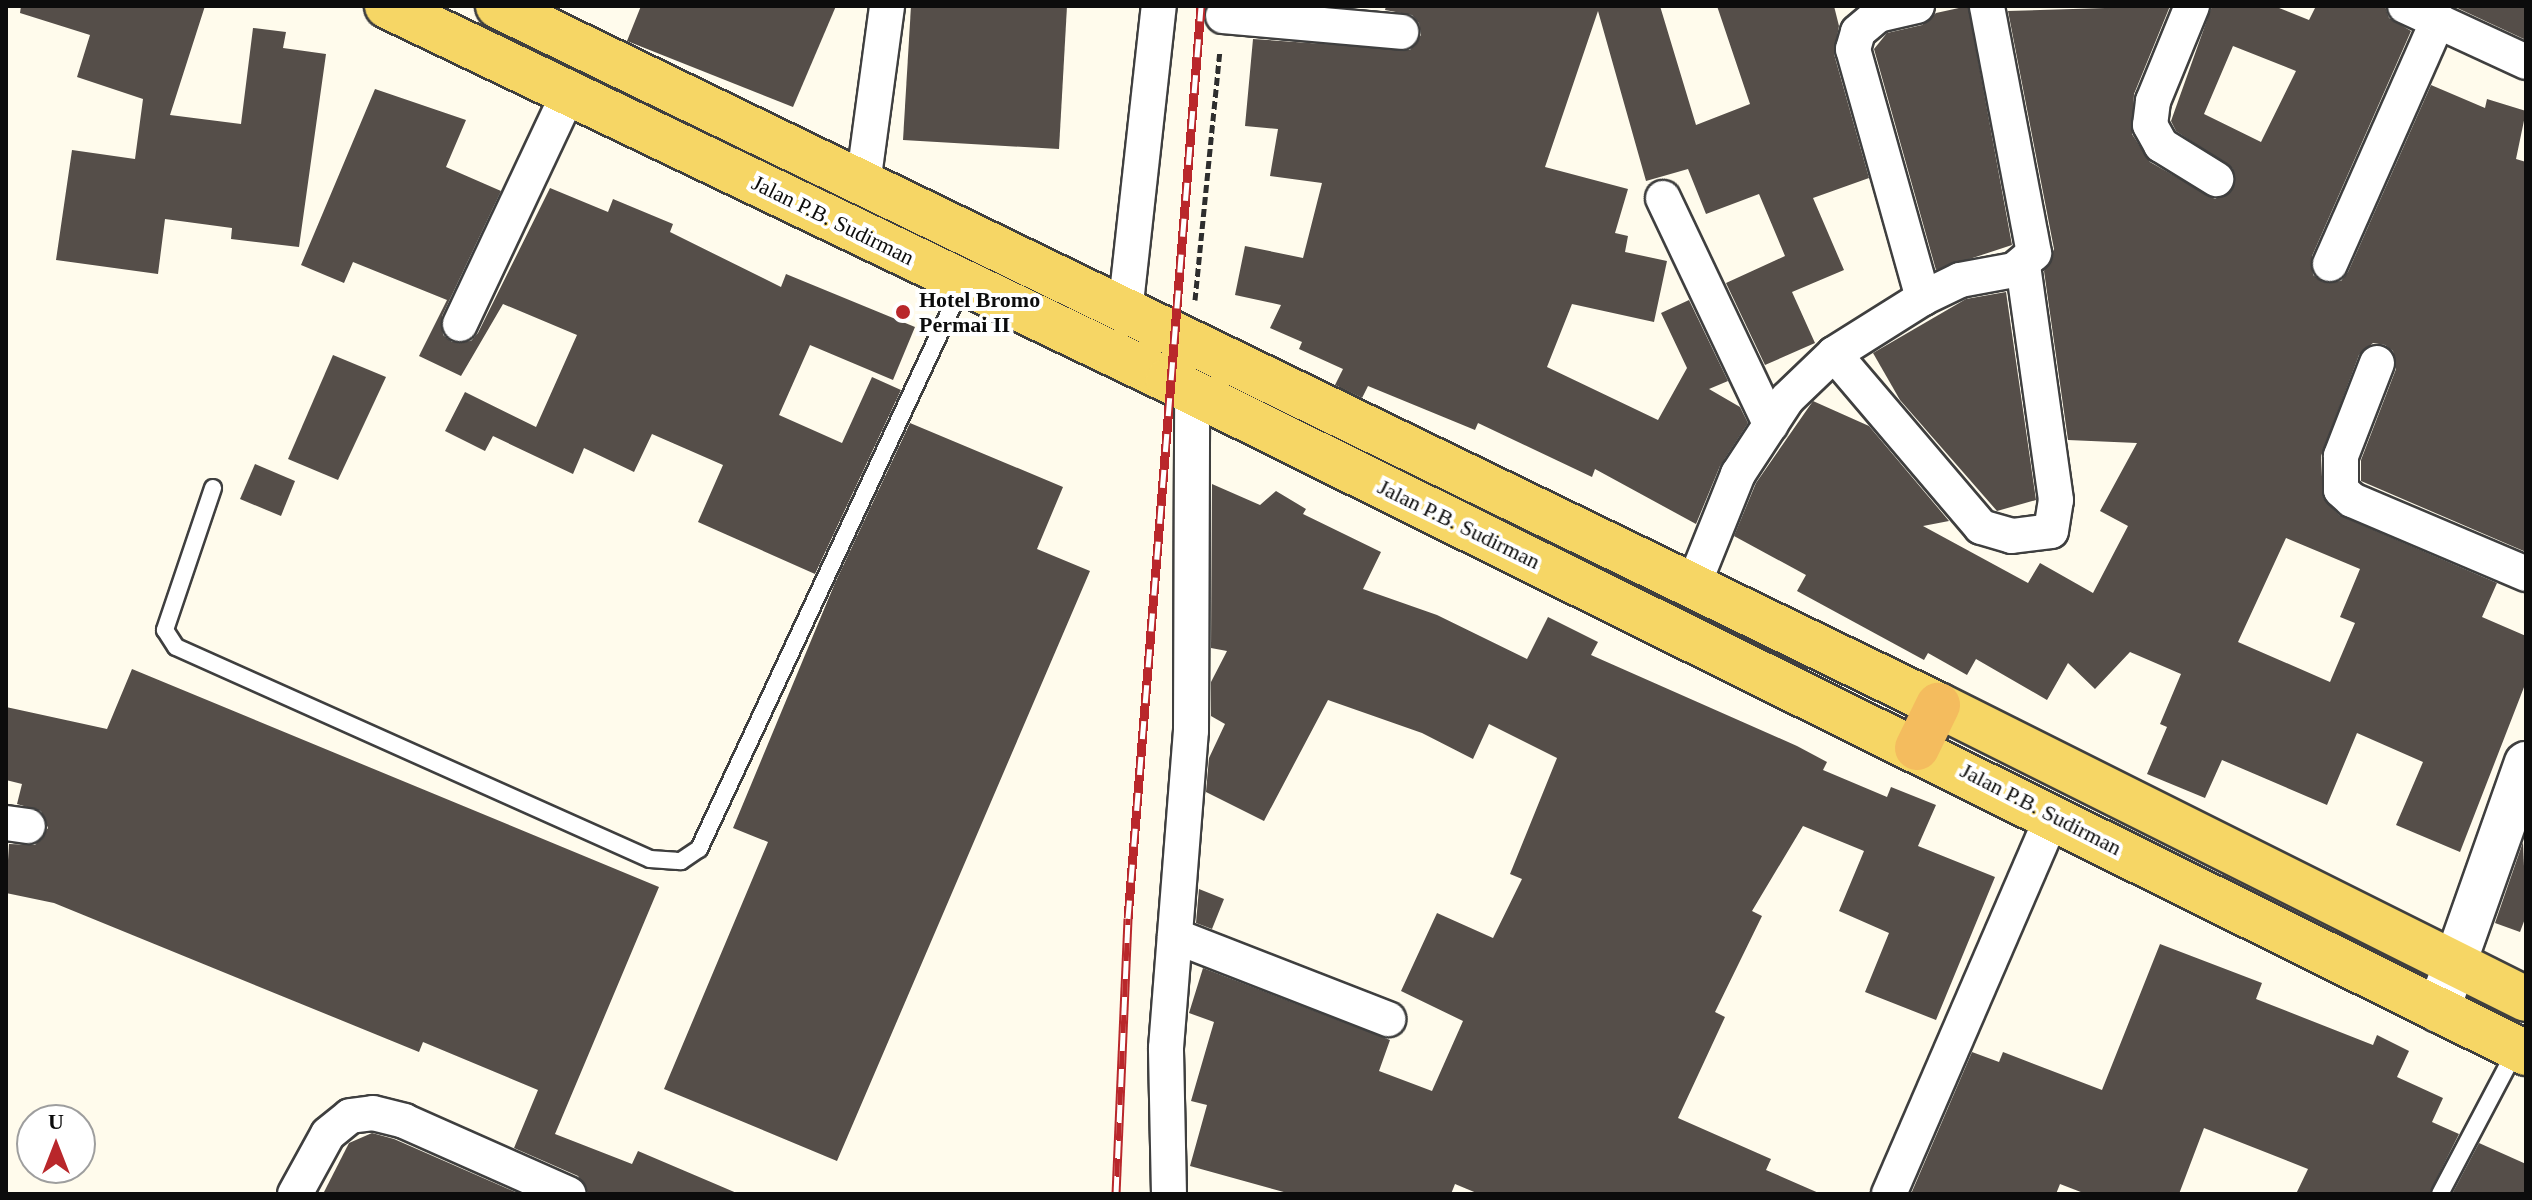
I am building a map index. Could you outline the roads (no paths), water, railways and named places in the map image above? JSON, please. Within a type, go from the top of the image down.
[{"type":"highway","points":[[1917,748],[1938,705]]},
{"type":"main road","name":"Jalan P.B. Sudirman","points":[[387,6],[569,92],[973,262],[1125,312],[1938,705],[2526,999]]},
{"type":"main road","name":"Jalan P.B. Sudirman","points":[[498,6],[863,184],[973,262],[1192,394],[2053,815],[2521,1051]]},
{"type":"street","points":[[863,184],[887,6]]},
{"type":"street","points":[[1125,312],[1159,6]]},
{"type":"street","points":[[1917,6],[1878,15],[1858,32],[1853,49],[1923,298]]},
{"type":"street","points":[[1693,586],[1738,474],[1787,399],[1834,354],[1923,298],[1960,280],[2023,266],[2034,253],[2035,242],[1987,6]]},
{"type":"street","points":[[2192,6],[2153,101],[2150,125],[2161,145],[2216,179]]},
{"type":"street","points":[[2405,6],[2526,62]]},
{"type":"street","points":[[1223,16],[1401,32]]},
{"type":"street","points":[[2330,264],[2438,20]]},
{"type":"street","points":[[460,324],[569,92]]},
{"type":"street","points":[[1663,198],[1771,425]]},
{"type":"street","points":[[1834,354],[1981,527],[2012,536],[2051,531],[2056,500],[2023,266]]},
{"type":"street","points":[[2377,363],[2341,456],[2341,490],[2352,500],[2526,574]]},
{"type":"street","points":[[1169,1194],[1166,1048],[1191,731],[1192,394]]},
{"type":"street","points":[[2438,1011],[2526,763]]},
{"type":"street","points":[[1889,1194],[2053,815]]},
{"type":"street","points":[[1175,936],[1388,1019]]},
{"type":"street","points":[[295,1194],[328,1134],[350,1116],[373,1113],[404,1121],[569,1194]]},
{"type":"lane","points":[[213,488],[165,630],[176,647],[650,859],[681,861],[699,849],[973,262]]},
{"type":"lane","points":[[2440,1194],[2521,1051]]},
{"type":"railway","points":[[1116,1194],[1128,918],[1201,6]]},
{"type":"place","name":"Hotel Bromo Permai II","points":[[903,312]]}]
